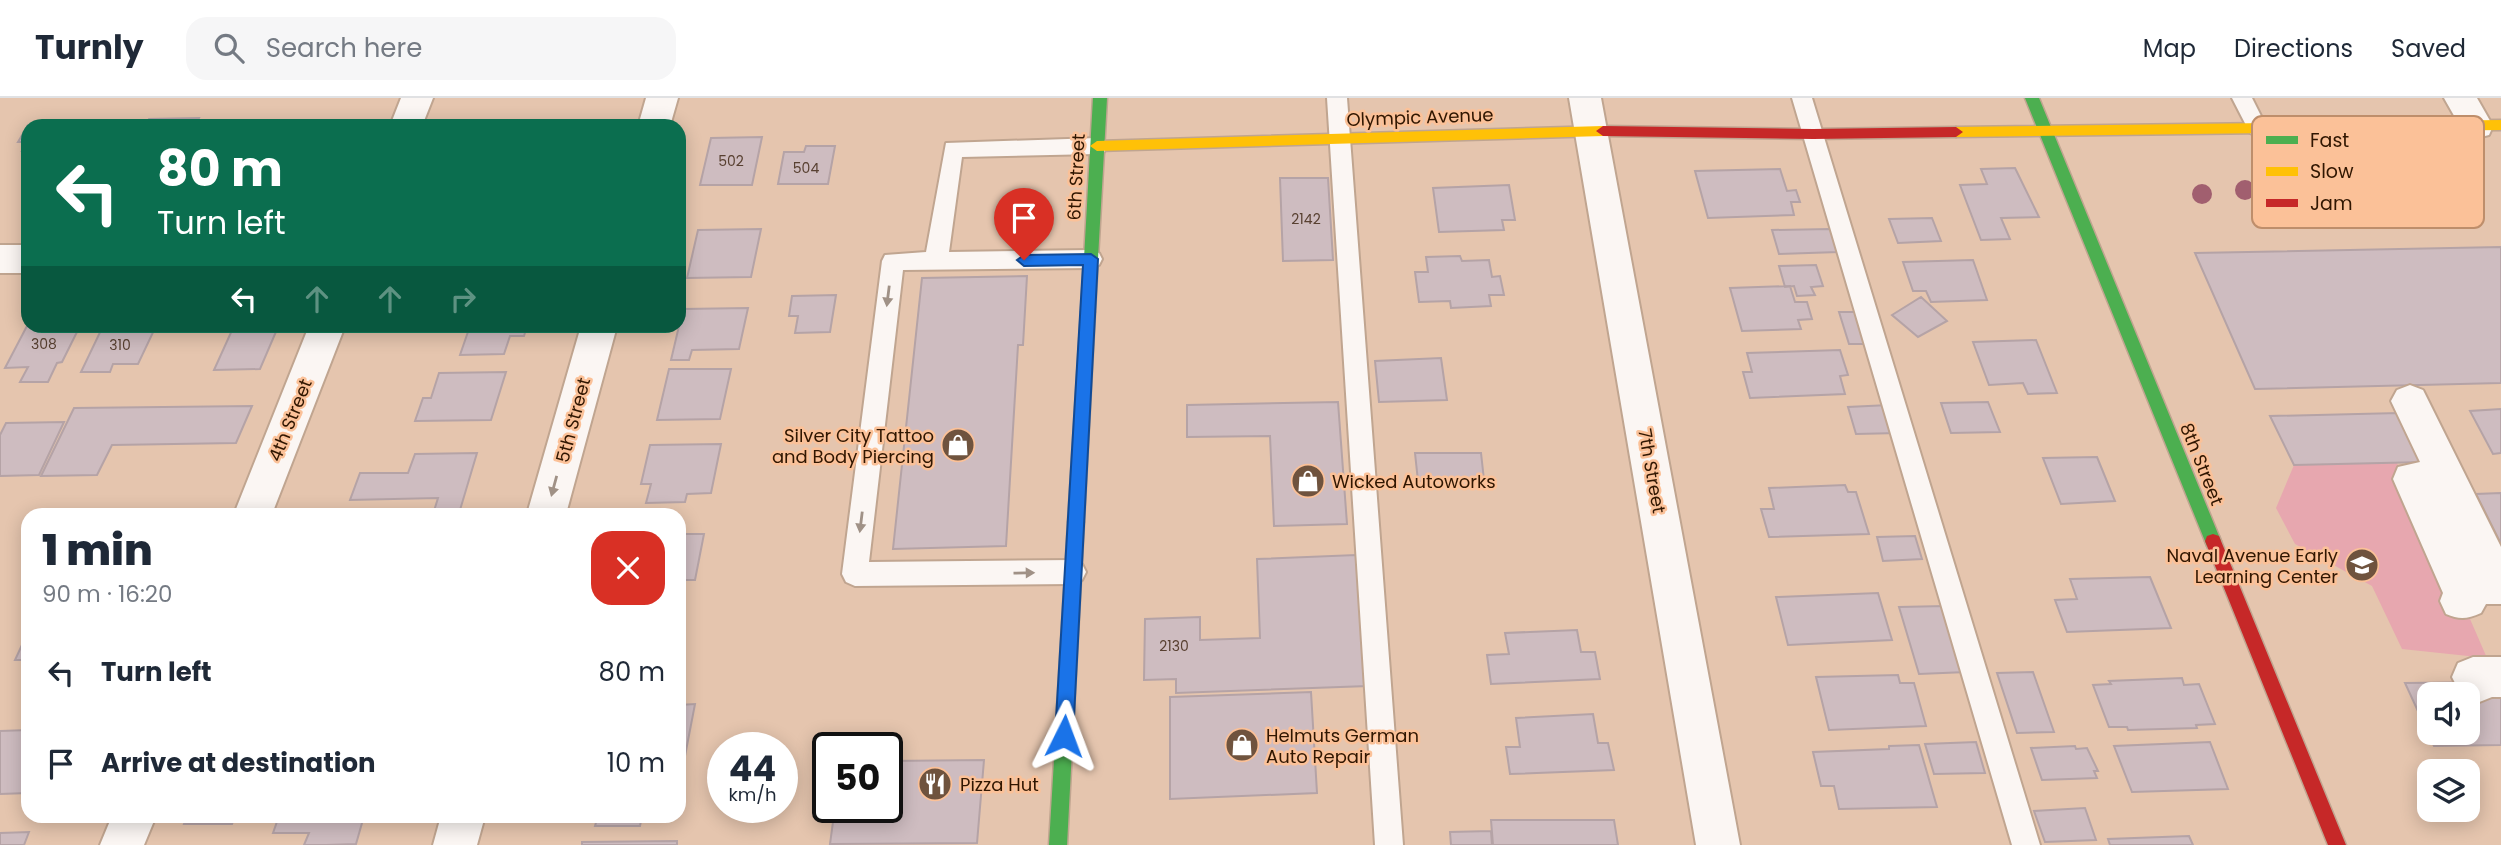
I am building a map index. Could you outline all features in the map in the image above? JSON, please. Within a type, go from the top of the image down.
[{"type":"street","points":[[409,119],[417,98]]},
{"type":"street","points":[[656,119],[662,98]]},
{"type":"street","name":"6th Street","points":[[1058,845],[1100,98]]},
{"type":"street","name":"8th Street","points":[[2032,98],[2337,845]]},
{"type":"street","points":[[2460,98],[2479,116]]},
{"type":"street","name":"Olympic Avenue","points":[[1097,146],[1340,139],[1589,115],[1813,134],[2252,128]]},
{"type":"street","name":"7th Street","points":[[1589,115],[1718,845]]},
{"type":"street","points":[[0,259],[21,259]]},
{"type":"street","name":"4th Street","points":[[255,508],[324,333]]},
{"type":"street","name":"5th Street","points":[[548,508],[597,333]]},
{"type":"street","points":[[2410,401],[2501,586],[2460,593],[2412,479],[2447,479]]},
{"type":"street","points":[[122,845],[131,823]]},
{"type":"street","points":[[455,845],[461,823]]},
{"type":"lane","points":[[1337,98],[1389,845]]},
{"type":"lane","points":[[1802,98],[2026,845]]},
{"type":"lane","points":[[2242,98],[2252,117]]},
{"type":"lane","points":[[936,261],[953,149],[1097,146]]},
{"type":"lane","points":[[1073,572],[855,574],[893,261],[1091,259]]},
{"type":"shaded area","points":[[2397,463],[2443,557],[2487,658],[2402,649],[2372,586],[2295,544],[2276,508],[2294,465]]},
{"type":"building","points":[[762,137],[752,185],[700,185],[711,138]]},
{"type":"building","points":[[806,146],[835,146],[828,184],[778,184],[784,152],[804,152]]},
{"type":"building","points":[[2015,168],[2039,217],[2001,218],[2010,239],[1981,240],[1960,185],[1987,184],[1981,169]]},
{"type":"building","points":[[1780,169],[1787,191],[1796,190],[1800,202],[1791,202],[1794,215],[1708,218],[1695,171]]},
{"type":"building","points":[[1280,178],[1328,178],[1333,260],[1283,261]]},
{"type":"building","points":[[1509,185],[1515,220],[1502,220],[1504,230],[1439,232],[1433,188]]},
{"type":"building","points":[[1932,218],[1941,241],[1898,243],[1889,219]]},
{"type":"building","points":[[761,229],[751,277],[687,278],[698,230]]},
{"type":"building","points":[[1830,229],[1838,252],[1779,254],[1772,230]]},
{"type":"building","points":[[2501,247],[2501,383],[2255,389],[2195,253]]},
{"type":"building","points":[[1460,256],[1462,261],[1489,260],[1492,277],[1500,276],[1504,295],[1489,295],[1491,306],[1451,308],[1450,301],[1419,302],[1415,272],[1428,272],[1426,257]]},
{"type":"building","points":[[1973,260],[1987,300],[1931,302],[1926,291],[1913,291],[1903,262]]},
{"type":"building","points":[[1816,265],[1823,286],[1811,287],[1815,295],[1797,296],[1794,286],[1785,287],[1779,266]]},
{"type":"building","name":"Silver City Tattoo and Body Piercing","points":[[1027,276],[1023,345],[1018,345],[1006,546],[893,549],[922,278]]},
{"type":"building","points":[[1790,286],[1795,302],[1807,302],[1812,319],[1798,320],[1801,329],[1742,331],[1730,288]]},
{"type":"building","points":[[836,295],[830,332],[795,333],[798,316],[789,316],[792,296]]},
{"type":"building","points":[[1921,297],[1947,321],[1918,337],[1892,315]]},
{"type":"building","points":[[748,308],[739,349],[692,350],[689,360],[671,360],[677,333],[686,333],[686,309]]},
{"type":"building","points":[[1839,312],[1860,312],[1869,344],[1849,344]]},
{"type":"building","points":[[23,333],[76,333],[48,382],[20,382],[28,367],[5,368]]},
{"type":"building","points":[[100,333],[153,333],[138,364],[113,364],[110,372],[81,372]]},
{"type":"building","points":[[231,333],[275,333],[260,369],[214,370]]},
{"type":"building","points":[[468,333],[525,333],[524,336],[510,336],[504,354],[460,355]]},
{"type":"building","points":[[2036,340],[2057,393],[2028,394],[2023,383],[1989,385],[1973,342]]},
{"type":"building","points":[[1840,350],[1848,375],[1840,376],[1845,394],[1750,398],[1743,372],[1752,372],[1747,353]]},
{"type":"building","points":[[1441,358],[1447,400],[1379,402],[1375,361]]},
{"type":"building","points":[[669,369],[731,369],[720,419],[657,420]]},
{"type":"building","points":[[506,372],[491,420],[415,421],[423,398],[431,398],[439,373]]},
{"type":"building","name":"Wicked Autoworks","points":[[1338,402],[1347,524],[1274,526],[1270,436],[1187,437],[1187,405]]},
{"type":"building","points":[[1988,402],[2000,432],[1951,433],[1941,403]]},
{"type":"building","points":[[1889,405],[1898,433],[1856,434],[1848,407]]},
{"type":"building","points":[[252,406],[236,443],[112,445],[97,475],[41,476],[74,408]]},
{"type":"building","points":[[2501,409],[2501,453],[2493,454],[2470,411]]},
{"type":"building","points":[[2399,413],[2425,462],[2294,465],[2270,416]]},
{"type":"building","points":[[64,422],[39,475],[0,476],[0,435],[6,423]]},
{"type":"building","points":[[721,444],[711,493],[687,494],[685,502],[646,503],[651,484],[641,484],[650,445]]},
{"type":"building","points":[[477,453],[461,508],[435,508],[438,498],[350,500],[360,473],[408,473],[415,454]]},
{"type":"building","points":[[1415,453],[1481,453],[1484,480],[1418,481]]},
{"type":"building","points":[[2097,457],[2115,501],[2061,504],[2043,458]]},
{"type":"building","points":[[1845,485],[1848,492],[1856,492],[1869,534],[1769,537],[1761,509],[1774,509],[1769,488]]},
{"type":"building","points":[[2501,493],[2501,544],[2476,494]]},
{"type":"building","points":[[686,534],[704,534],[695,580],[686,580]]},
{"type":"building","points":[[1915,536],[1922,559],[1883,561],[1877,537]]},
{"type":"building","points":[[1356,555],[1368,686],[1176,693],[1176,679],[1144,680],[1145,619],[1200,617],[1200,640],[1260,638],[1257,559]]},
{"type":"building","points":[[2150,577],[2171,628],[2067,632],[2055,600],[2077,599],[2070,579]]},
{"type":"building","points":[[1878,593],[1892,640],[1788,645],[1776,597]]},
{"type":"building","points":[[1945,606],[1966,672],[1919,674],[1899,607]]},
{"type":"building","points":[[1577,630],[1581,652],[1595,652],[1600,679],[1491,684],[1487,655],[1509,654],[1505,633]]},
{"type":"building","points":[[21,647],[21,660],[15,660]]},
{"type":"building","points":[[2033,672],[2054,732],[2017,733],[1997,673]]},
{"type":"building","points":[[1898,675],[1900,683],[1914,683],[1926,726],[1829,730],[1816,677]]},
{"type":"building","points":[[2182,678],[2184,685],[2199,684],[2215,724],[2196,725],[2197,728],[2128,730],[2127,727],[2109,727],[2093,685],[2111,684],[2109,681]]},
{"type":"building","points":[[2480,682],[2501,682],[2501,745],[2434,746],[2480,745]]},
{"type":"building","points":[[2405,683],[2417,683],[2417,709]]},
{"type":"building","name":"Helmuts German Auto Repair","points":[[1311,692],[1317,793],[1170,799],[1170,697]]},
{"type":"building","points":[[695,704],[686,751],[686,705]]},
{"type":"building","points":[[1593,714],[1598,743],[1608,743],[1614,770],[1510,774],[1506,747],[1520,747],[1516,718]]},
{"type":"building","points":[[21,730],[21,793],[0,794],[0,731]]},
{"type":"building","points":[[1976,742],[1985,773],[1934,774],[1925,744]]},
{"type":"building","points":[[2210,742],[2228,789],[2132,792],[2114,746]]},
{"type":"building","points":[[1919,745],[1937,807],[1839,809],[1834,786],[1821,786],[1813,752],[1889,749],[1889,746]]},
{"type":"building","points":[[2075,746],[2076,749],[2087,748],[2098,771],[2094,771],[2097,778],[2042,780],[2031,748]]},
{"type":"building","name":"Pizza Hut","points":[[984,760],[977,843],[830,844],[833,823],[903,823],[903,761]]},
{"type":"building","points":[[2085,808],[2096,840],[2045,842],[2034,811]]},
{"type":"building","points":[[1491,820],[1614,820],[1618,845],[1493,845]]},
{"type":"building","points":[[184,823],[232,823],[232,824]]},
{"type":"building","points":[[277,823],[362,823],[356,844],[304,845],[309,833],[273,833]]},
{"type":"building","points":[[596,823],[641,823],[640,826],[595,826]]},
{"type":"building","points":[[1491,831],[1492,845],[1451,845],[1450,832]]},
{"type":"building","points":[[29,832],[24,845],[0,845],[0,833]]},
{"type":"building","points":[[2189,836],[2193,845],[2110,845],[2108,839]]},
{"type":"building","points":[[677,841],[677,845],[582,845],[582,842]]},
{"type":"traffic: fast","points":[[1088,312],[1100,98]]},
{"type":"traffic: fast","points":[[2032,98],[2213,541]]},
{"type":"traffic: fast","points":[[1058,845],[1076,522]]},
{"type":"traffic: slow","points":[[2484,125],[2501,125]]},
{"type":"traffic: slow","points":[[1956,132],[2252,128]]},
{"type":"traffic: slow","points":[[1097,146],[1603,131]]},
{"type":"traffic: jam","points":[[1603,131],[1813,134],[1956,132]]},
{"type":"traffic: jam","points":[[1076,522],[1088,312]]},
{"type":"traffic: jam","points":[[2213,541],[2337,845]]},
{"type":"place","name":"Silver City Tattoo and Body Piercing","points":[[958,445]]},
{"type":"place","name":"Wicked Autoworks","points":[[1308,481]]},
{"type":"place","name":"Naval Avenue Early Learning Center","points":[[2362,565]]},
{"type":"place","name":"Helmuts German Auto Repair","points":[[1242,745]]},
{"type":"place","name":"Pizza Hut","points":[[935,784]]},
{"type":"route","points":[[1024,260],[1091,259],[1064,736]]}]
